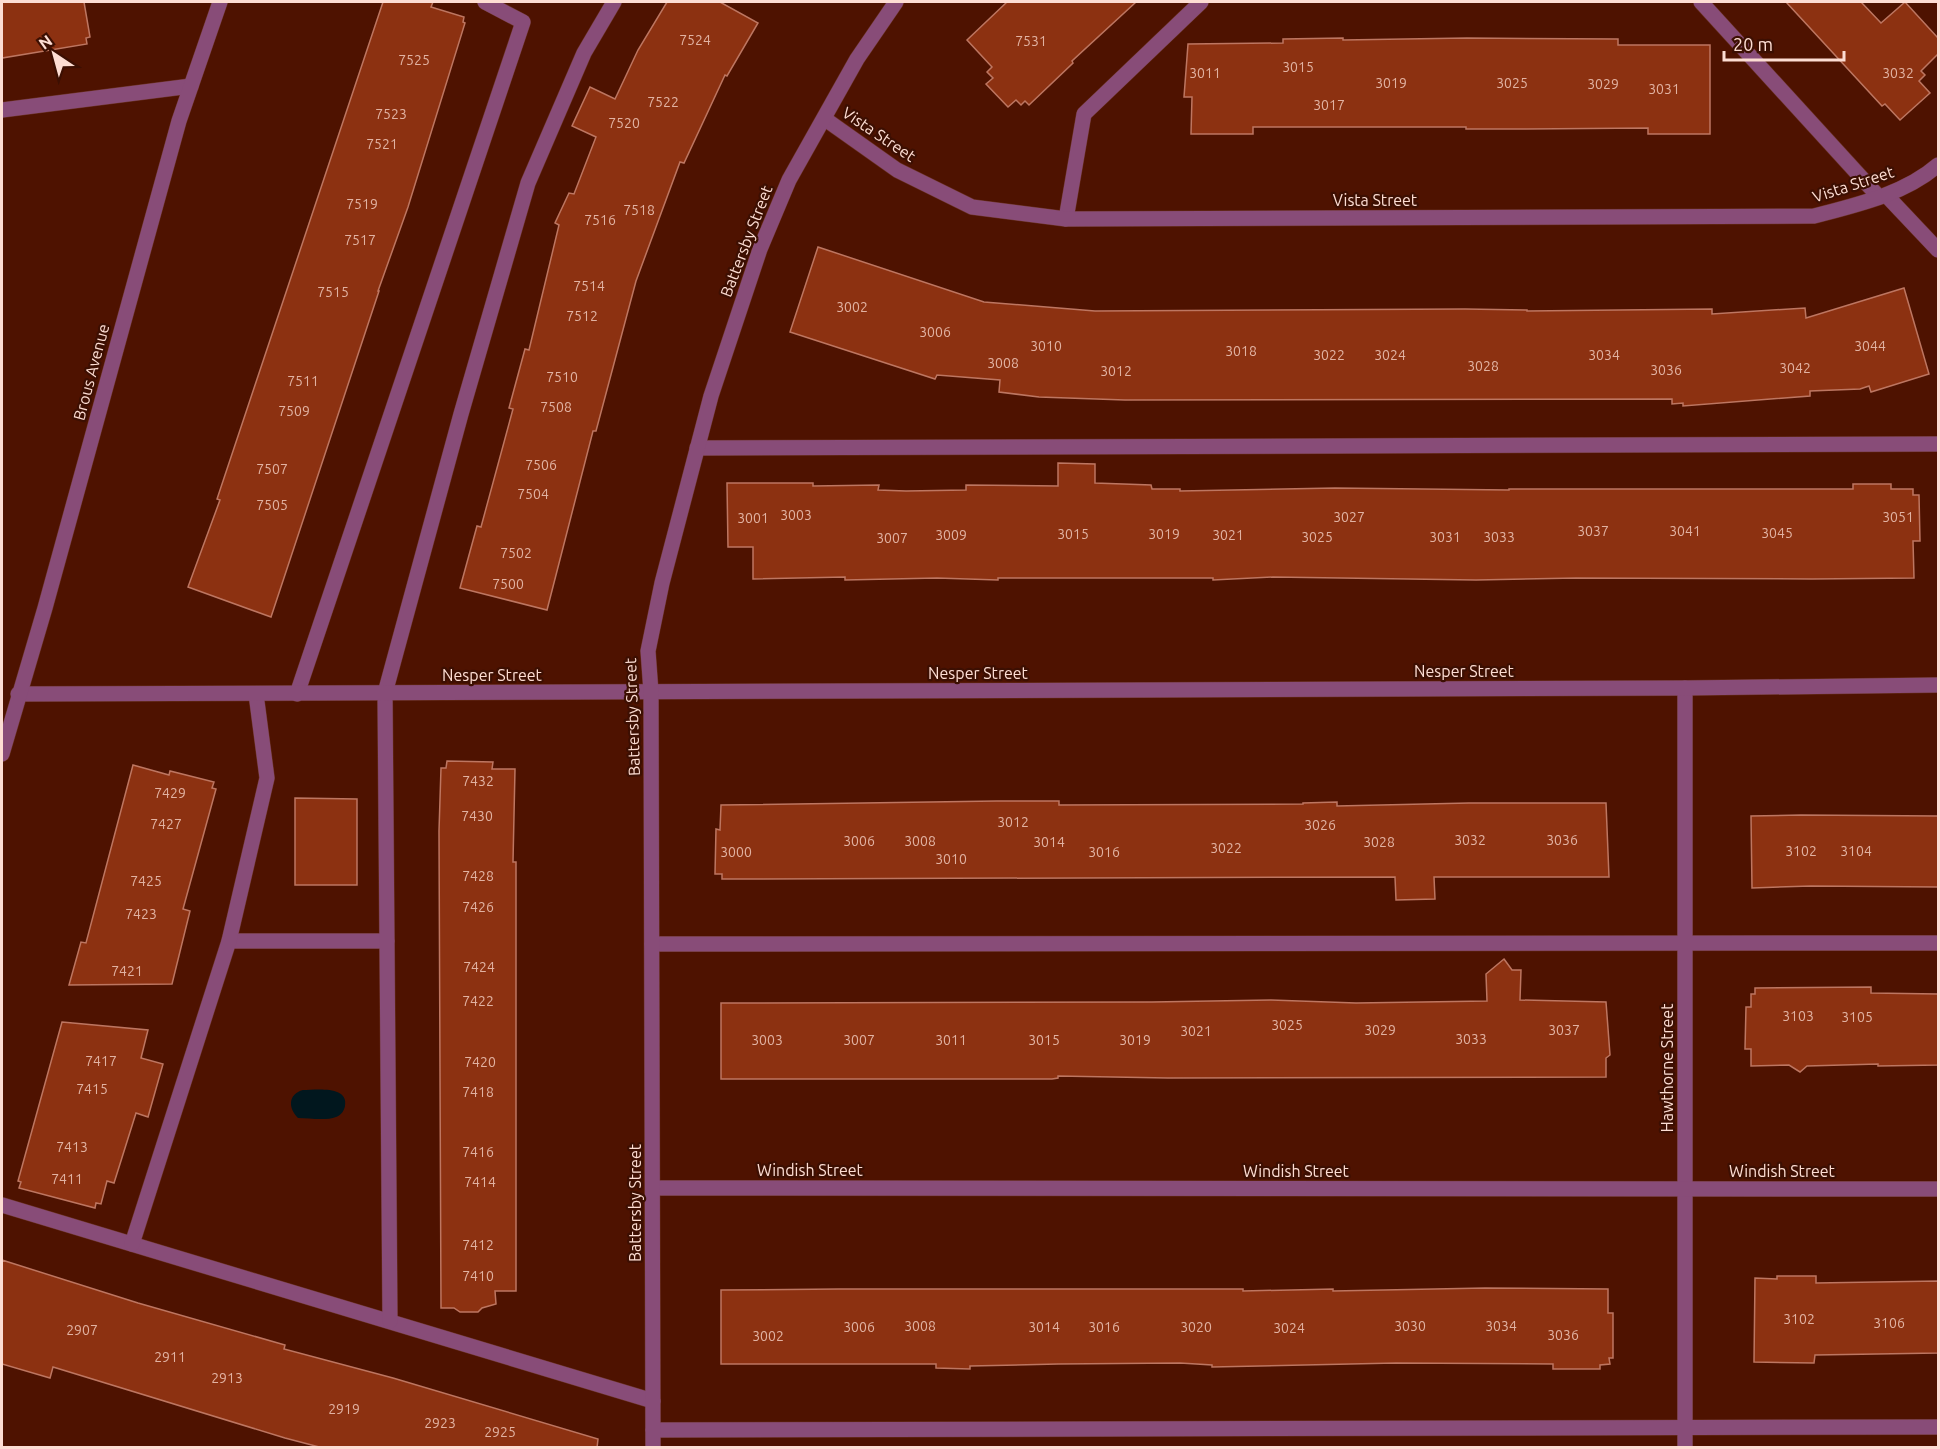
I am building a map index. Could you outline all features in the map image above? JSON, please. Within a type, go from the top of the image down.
[{"type":"street","name":"Brous Avenue","points":[[2,754],[45,608],[179,121],[220,2]]},
{"type":"street","points":[[297,694],[523,22],[485,2]]},
{"type":"street","points":[[390,1321],[385,693],[461,414],[528,183],[584,53],[614,2]]},
{"type":"street","name":"Battersby Street","points":[[653,1448],[651,692],[648,651],[662,583],[711,396],[760,249],[789,180],[857,59],[896,2]]},
{"type":"street","points":[[1066,219],[1084,114],[1201,2]]},
{"type":"street","points":[[1701,2],[1882,196],[1938,250]]},
{"type":"street","points":[[2,110],[191,86]]},
{"type":"street","name":"Vista Street","points":[[825,119],[897,170],[972,207],[1066,219],[1814,216],[1882,196],[1903,187],[1938,165]]},
{"type":"street","points":[[697,448],[1938,444]]},
{"type":"street","name":"Nesper Street","points":[[18,694],[1684,688],[1938,685]]},
{"type":"street","name":"Hawthorne Street","points":[[1684,688],[1685,1448]]},
{"type":"street","points":[[132,1244],[229,941],[267,778],[256,694]]},
{"type":"street","points":[[229,941],[387,941]]},
{"type":"street","points":[[652,944],[1938,943]]},
{"type":"street","name":"Windish Street","points":[[654,1188],[1938,1189]]},
{"type":"street","points":[[2,1205],[653,1401]]},
{"type":"street","points":[[653,1430],[1938,1427]]},
{"type":"water","points":[[303,1090],[337,1092],[345,1099],[344,1110],[332,1118],[298,1118],[292,1110],[291,1102],[294,1095]]},
{"type":"building","points":[[2,2],[84,2],[90,37],[86,38],[87,44],[2,58]]},
{"type":"building","points":[[383,2],[433,2],[431,7],[464,17],[463,22],[465,23],[408,207],[378,291],[271,617],[188,587],[220,500],[217,499]]},
{"type":"building","points":[[667,2],[720,2],[758,23],[727,76],[725,75],[684,163],[680,162],[636,281],[596,431],[593,431],[547,610],[460,588],[477,526],[481,527],[513,409],[509,408],[525,349],[529,350],[559,225],[555,223],[569,193],[574,194],[596,137],[572,126],[590,87],[615,99],[638,50]]},
{"type":"building","points":[[1007,2],[1136,2],[1072,61],[1073,63],[1029,105],[1025,101],[1021,105],[1016,100],[1008,107],[986,84],[993,78],[987,72],[992,67],[967,40]]},
{"type":"building","points":[[1786,2],[1861,2],[1881,23],[1905,2],[1938,38],[1938,54],[1921,71],[1925,75],[1919,81],[1930,93],[1900,120],[1885,104],[1882,106]]},
{"type":"building","points":[[1343,38],[1343,40],[1618,39],[1618,45],[1710,45],[1710,134],[1648,134],[1648,128],[1253,127],[1253,134],[1191,134],[1192,97],[1184,97],[1188,44],[1283,43],[1283,39]]},
{"type":"building","points":[[818,247],[984,302],[1095,311],[1712,309],[1712,314],[1805,308],[1806,318],[1904,288],[1929,374],[1871,392],[1869,386],[1860,389],[1810,391],[1810,396],[1683,406],[1683,403],[1672,404],[1672,399],[1125,400],[1039,397],[999,392],[1000,380],[937,375],[935,379],[790,332]]},
{"type":"building","points":[[1058,463],[1095,464],[1095,483],[1151,485],[1152,489],[1180,489],[1180,491],[1335,488],[1853,489],[1853,484],[1891,484],[1891,489],[1913,489],[1913,495],[1919,495],[1920,541],[1913,541],[1914,578],[1812,579],[1476,580],[1273,577],[1213,580],[1213,578],[998,578],[998,580],[937,578],[845,580],[845,577],[753,579],[753,547],[728,547],[727,483],[813,483],[813,486],[879,485],[878,490],[906,491],[966,490],[966,485],[1058,486]]},
{"type":"building","points":[[447,761],[493,762],[492,769],[515,769],[513,862],[516,862],[516,1291],[495,1291],[496,1304],[482,1308],[478,1312],[460,1312],[454,1308],[441,1308],[439,831],[441,768],[446,768]]},
{"type":"building","points":[[133,765],[169,775],[170,771],[214,782],[212,788],[216,789],[183,909],[190,911],[172,984],[69,985],[81,942],[86,943]]},
{"type":"building","points":[[295,798],[357,799],[357,885],[295,885]]},
{"type":"building","points":[[1059,801],[1059,805],[1337,802],[1337,806],[1606,803],[1609,877],[1434,877],[1435,899],[1396,900],[1395,877],[722,879],[722,874],[715,874],[716,829],[720,830],[721,805]]},
{"type":"building","points":[[1751,816],[1938,816],[1938,887],[1752,888]]},
{"type":"building","points":[[1504,959],[1512,970],[1521,970],[1520,1000],[1606,1002],[1610,1055],[1606,1058],[1606,1077],[1058,1076],[1052,1079],[721,1079],[721,1003],[1487,1001],[1486,974]]},
{"type":"building","points":[[1871,987],[1871,993],[1938,994],[1938,1065],[1807,1066],[1800,1072],[1789,1065],[1751,1066],[1751,1049],[1745,1049],[1746,1007],[1751,1007],[1751,994],[1755,994],[1755,988]]},
{"type":"building","points":[[62,1022],[148,1030],[141,1058],[163,1064],[148,1117],[136,1113],[114,1183],[107,1181],[101,1204],[96,1203],[95,1208],[19,1188],[21,1182],[18,1181]]},
{"type":"building","points":[[2,1260],[138,1303],[285,1345],[284,1349],[393,1378],[598,1439],[597,1448],[323,1448],[53,1367],[50,1378],[2,1364]]},
{"type":"building","points":[[1777,1276],[1816,1276],[1816,1283],[1938,1281],[1938,1353],[1815,1355],[1814,1363],[1754,1362],[1755,1278],[1777,1279]]},
{"type":"building","points":[[1485,1288],[1608,1289],[1608,1313],[1613,1313],[1613,1358],[1609,1358],[1610,1364],[1600,1365],[1600,1369],[1553,1369],[1553,1364],[1396,1363],[1212,1367],[1212,1365],[1180,1363],[970,1366],[970,1369],[936,1368],[936,1364],[721,1364],[721,1290],[1243,1289],[1243,1291],[1333,1289],[1333,1291]]}]
